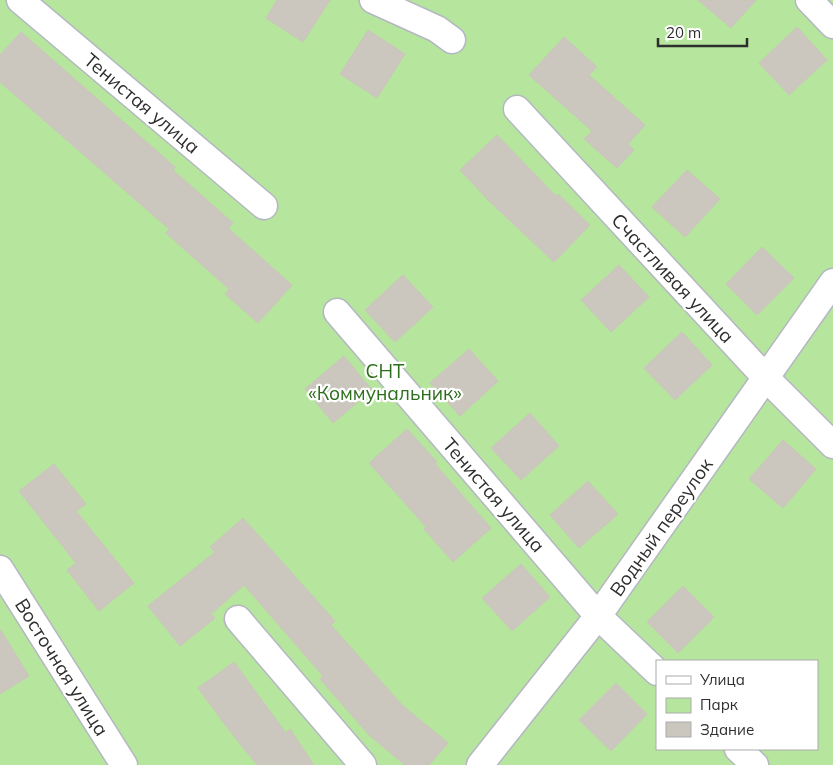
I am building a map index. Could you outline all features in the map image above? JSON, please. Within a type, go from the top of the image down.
[{"type":"street","name":"Тенистая улица","points":[[20,0],[264,206]]},
{"type":"street","points":[[373,0],[437,29],[452,40]]},
{"type":"street","points":[[810,0],[833,25]]},
{"type":"street","name":"Счастливая улица","points":[[517,109],[766,378],[833,444]]},
{"type":"street","name":"Водный переулок","points":[[480,765],[598,616],[833,282]]},
{"type":"street","name":"Тенистая улица","points":[[337,312],[598,616],[656,671]]},
{"type":"street","name":"Восточная улица","points":[[0,569],[124,765]]},
{"type":"street","points":[[238,619],[362,765]]},
{"type":"street","points":[[739,750],[756,765]]},
{"type":"green space","name":"СНТ «Коммунальник»","points":[[0,0],[833,0],[833,765],[0,765]]},
{"type":"building","points":[[277,0],[330,0],[303,42],[266,18]]},
{"type":"building","points":[[698,0],[756,0],[731,28]]},
{"type":"building","points":[[797,27],[827,60],[789,95],[759,63]]},
{"type":"building","points":[[368,30],[405,54],[377,98],[340,74]]},
{"type":"building","points":[[21,32],[175,167],[173,170],[233,223],[228,228],[292,285],[258,323],[225,294],[229,289],[166,233],[169,229],[0,82],[0,55]]},
{"type":"building","points":[[564,37],[597,67],[589,75],[645,125],[628,144],[634,150],[617,168],[584,139],[592,131],[529,75]]},
{"type":"building","points":[[497,135],[556,196],[558,194],[590,225],[554,262],[490,202],[460,170]]},
{"type":"building","points":[[687,170],[720,199],[685,237],[652,207]]},
{"type":"building","points":[[762,247],[794,278],[757,315],[726,284]]},
{"type":"building","points":[[619,265],[649,297],[611,332],[581,300]]},
{"type":"building","points":[[403,275],[433,307],[395,342],[365,310]]},
{"type":"building","points":[[682,332],[712,365],[675,400],[644,368]]},
{"type":"building","points":[[469,349],[498,381],[460,416],[430,383]]},
{"type":"building","points":[[344,356],[372,390],[333,423],[305,389]]},
{"type":"building","points":[[530,413],[559,446],[521,480],[491,448]]},
{"type":"building","points":[[407,429],[437,462],[435,464],[491,528],[453,562],[424,529],[426,527],[369,463]]},
{"type":"building","points":[[783,440],[816,469],[783,508],[749,479]]},
{"type":"building","points":[[54,464],[86,504],[76,511],[134,583],[99,611],[67,570],[76,563],[19,491]]},
{"type":"building","points":[[588,481],[618,514],[579,548],[550,515]]},
{"type":"building","points":[[243,518],[335,621],[331,625],[402,705],[448,743],[429,765],[405,765],[370,736],[320,679],[323,676],[244,585],[211,614],[215,618],[180,646],[148,606],[215,552],[210,547]]},
{"type":"building","points":[[521,564],[550,597],[512,631],[482,598]]},
{"type":"building","points":[[683,586],[714,617],[678,653],[647,622]]},
{"type":"building","points":[[0,629],[29,676],[0,694]]},
{"type":"building","points":[[234,662],[286,733],[290,729],[314,765],[257,765],[229,730],[198,688]]},
{"type":"building","points":[[616,683],[647,714],[611,751],[579,720]]}]
